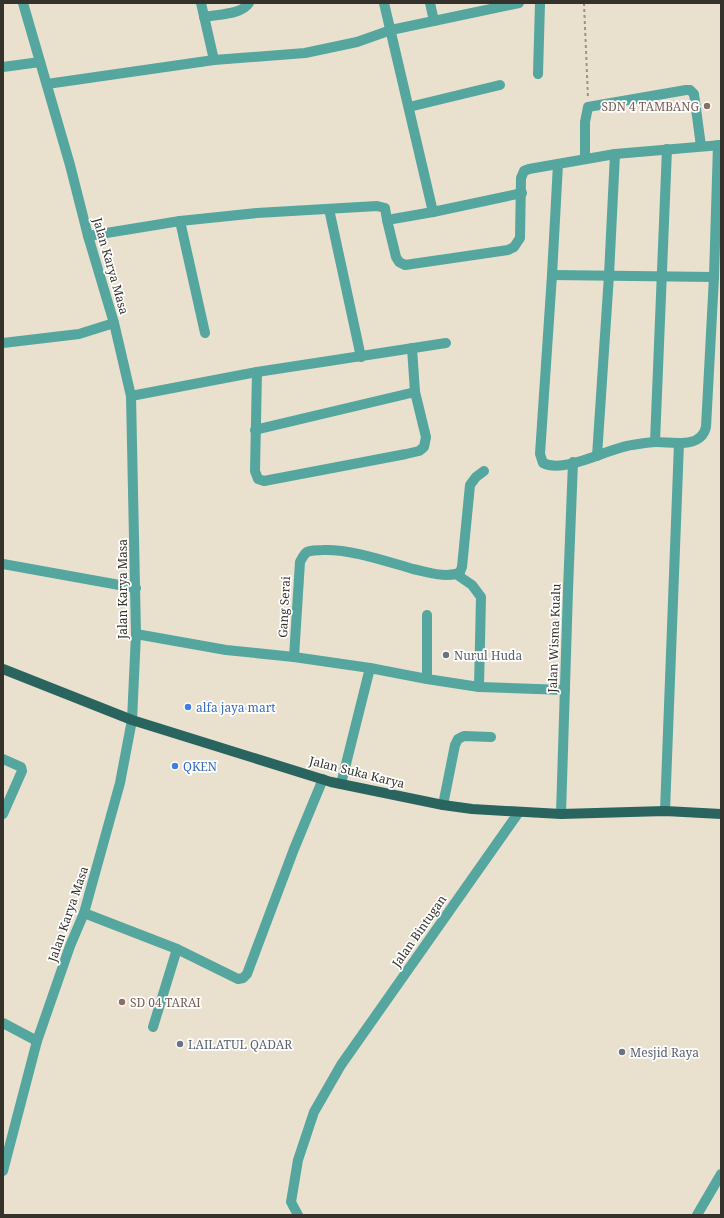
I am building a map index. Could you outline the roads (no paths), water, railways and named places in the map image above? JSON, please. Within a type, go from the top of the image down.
[{"type":"main road","name":"Jalan Suka Karya","points":[[3,669],[132,720],[341,784],[443,805],[472,809],[561,814],[665,811],[721,814]]},
{"type":"street","name":"Jalan Karya Masa","points":[[3,1171],[7,1143],[38,1041],[70,946],[84,913],[120,783],[132,720],[136,634],[131,396],[114,323],[88,236],[47,84],[23,3]]},
{"type":"street","points":[[201,3],[214,60]]},
{"type":"street","points":[[204,16],[233,12],[245,7],[249,3]]},
{"type":"street","points":[[384,3],[433,212]]},
{"type":"street","points":[[430,3],[434,21]]},
{"type":"street","points":[[47,84],[214,60],[305,53],[357,42],[391,30],[519,3]]},
{"type":"street","points":[[538,74],[540,3]]},
{"type":"street","points":[[3,67],[40,62]]},
{"type":"street","points":[[409,106],[500,85]]},
{"type":"street","points":[[585,159],[585,122],[588,107],[627,99],[690,90],[695,97],[701,146]]},
{"type":"street","points":[[88,236],[180,221],[257,212],[380,206],[384,207],[386,210],[396,257],[399,262],[405,265],[508,250],[514,247],[520,238],[522,193],[521,178],[524,171],[558,164],[615,154],[720,145],[705,431],[697,441],[679,443],[655,442],[627,446],[573,462],[551,466],[543,463],[540,454],[558,164]]},
{"type":"street","points":[[655,442],[668,149]]},
{"type":"street","points":[[597,456],[609,276],[615,154]]},
{"type":"street","points":[[387,220],[522,193]]},
{"type":"street","points":[[329,209],[361,356]]},
{"type":"street","points":[[180,221],[205,332]]},
{"type":"street","points":[[552,275],[714,277]]},
{"type":"street","points":[[3,343],[79,334],[114,323]]},
{"type":"street","points":[[131,396],[258,372],[446,343]]},
{"type":"street","points":[[258,372],[255,430],[255,471],[258,479],[264,481],[406,454],[422,449],[426,443],[426,437],[416,392],[412,348]]},
{"type":"street","points":[[255,430],[416,392]]},
{"type":"street","points":[[665,811],[679,443]]},
{"type":"street","name":"Jalan Wisma Kualu","points":[[561,814],[573,462]]},
{"type":"street","points":[[479,687],[481,597],[472,585],[456,574],[462,567],[470,485],[476,477],[484,471]]},
{"type":"street","name":"Gang Serai","points":[[136,634],[226,650],[294,658],[299,569],[302,557],[309,551],[331,550],[353,553],[436,574],[448,576],[456,574]]},
{"type":"street","points":[[3,564],[136,588]]},
{"type":"street","points":[[427,615],[427,679]]},
{"type":"street","points":[[294,658],[370,668],[479,687],[565,690]]},
{"type":"street","points":[[341,784],[370,668]]},
{"type":"street","points":[[443,805],[454,745],[458,739],[464,736],[490,737]]},
{"type":"street","points":[[3,759],[21,767],[22,771],[3,814]]},
{"type":"street","points":[[84,913],[177,949],[238,979],[245,977],[294,849],[323,779]]},
{"type":"street","name":"Jalan Bintugan","points":[[298,1215],[291,1202],[298,1160],[314,1112],[341,1065],[519,812]]},
{"type":"street","points":[[153,1027],[177,949]]},
{"type":"street","points":[[3,1023],[38,1041]]},
{"type":"street","points":[[697,1215],[721,1174]]},
{"type":"place","name":"SDN 4 TAMBANG","points":[[707,106]]},
{"type":"place","name":"Nurul Huda","points":[[446,655]]},
{"type":"place","name":"alfa jaya mart","points":[[188,707]]},
{"type":"place","name":"QKEN","points":[[175,766]]},
{"type":"place","name":"SD 04 TARAI","points":[[122,1002]]},
{"type":"place","name":"LAILATUL QADAR","points":[[180,1044]]},
{"type":"place","name":"Mesjid Raya","points":[[622,1052]]}]
